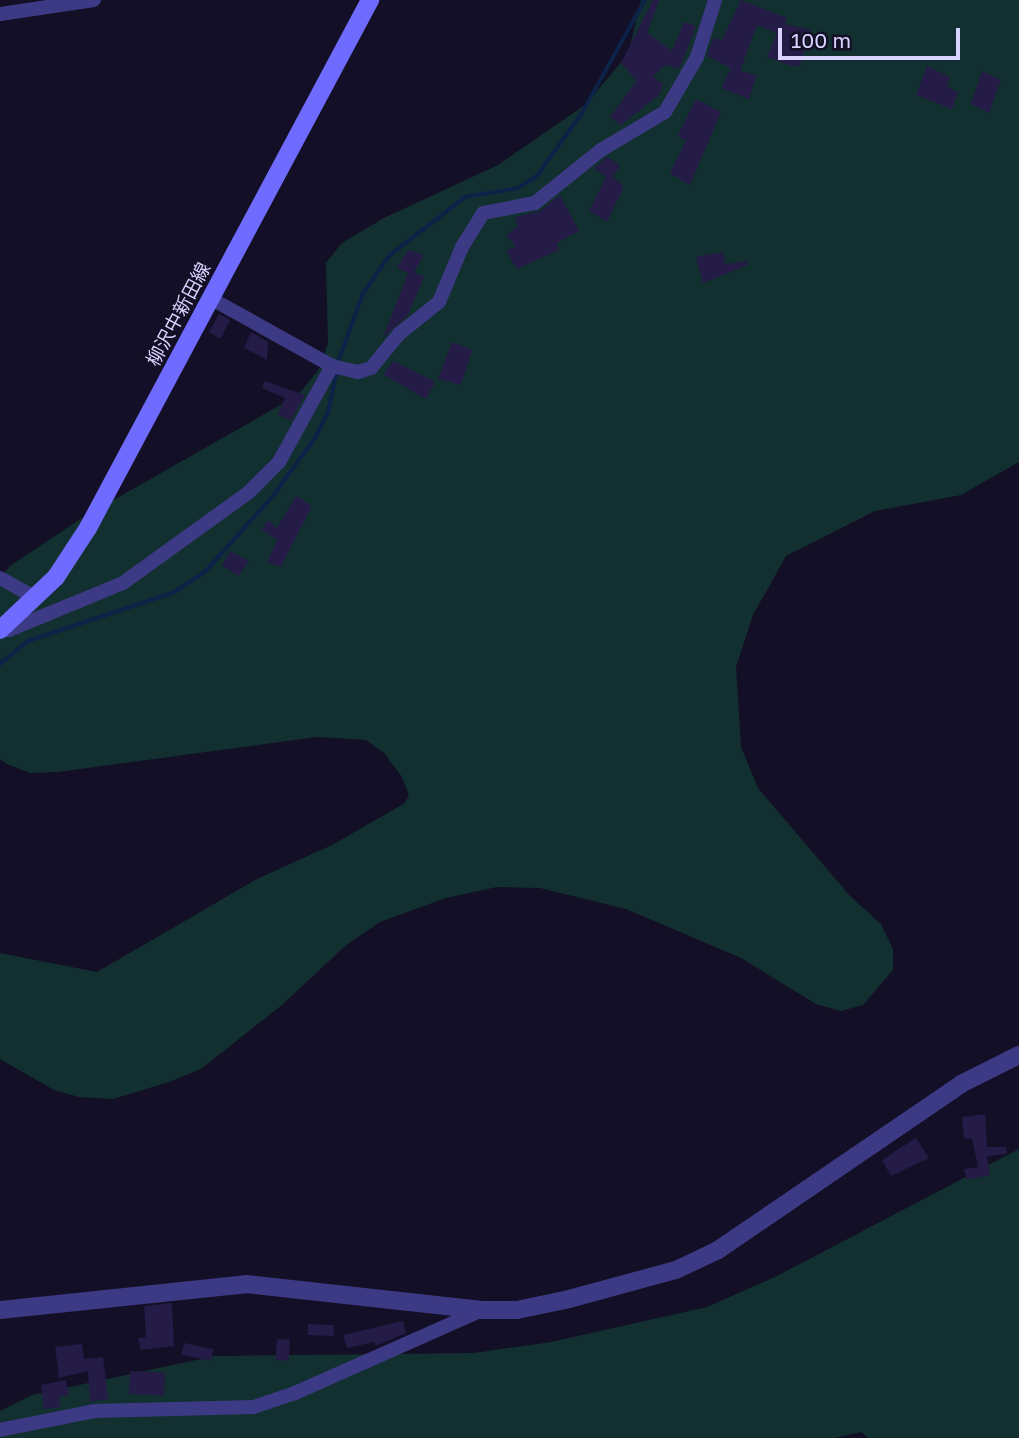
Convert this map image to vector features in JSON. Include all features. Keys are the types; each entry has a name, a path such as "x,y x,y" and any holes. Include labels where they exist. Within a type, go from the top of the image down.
{"main road":[{"name":"柳沢中新田線","path":"1,629 56,577 88,528 370,0"}],"street":[{"path":"0,14 94,0"},
{"path":"210,298 332,366 358,372 371,368 404,329 439,302 462,247 484,213 535,203 601,150 665,112 697,57 715,0"},
{"path":"1,629 9,631 123,583 248,492 279,462 332,366"},
{"path":"0,579 36,598"},
{"path":"0,1310 246,1284 482,1310 517,1310 628,1284 718,1250 961,1084 1019,1055"},
{"path":"0,1430 94,1411 254,1407 295,1393 482,1310"}],"green space":[{"path":"641,0 1019,0 1019,462 961,495 875,511 786,556 753,615 736,667 741,747 758,788 850,896 881,924 893,949 893,970 863,1005 841,1011 816,1004 741,958 626,909 540,888 497,887 446,898 380,922 345,946 282,1005 201,1069 113,1099 79,1097 54,1090 0,1059 0,953 97,972 257,879 332,845 405,803 409,795 402,777 384,753 366,740 317,737 58,772 30,773 7,764 0,759 0,578 10,566 82,518 298,395 320,368 328,343 326,263 342,243 384,218 498,165 585,105 628,54"},
{"path":"1019,1149 1019,1438 869,1438 861,1432 834,1438 0,1438 0,1411 32,1395 215,1356 474,1353 551,1342 707,1307 777,1276"}],"building":[{"path":"653,0 659,0 647,33 672,51 684,22 696,26 679,69 665,65 653,77 663,84 659,95 621,125 610,117 637,81 621,63"},
{"path":"741,0 787,18 785,24 810,30 800,66 792,66 767,57 777,33 757,25 740,71 757,75 749,99 721,88 731,68 707,56 713,38 722,40"},
{"path":"927,66 950,77 947,87 958,92 952,109 916,95"},
{"path":"982,71 1001,80 989,113 971,104"},
{"path":"696,99 721,112 690,185 670,173 686,141 678,135"},
{"path":"607,157 620,165 613,177 624,186 607,222 589,211 606,177 594,168"},
{"path":"560,195 579,231 557,243 559,250 517,269 506,251 516,246 506,235 518,226 515,217 540,211"},
{"path":"408,250 424,255 414,272 424,277 408,315 383,338 408,273 397,268"},
{"path":"723,252 725,264 747,261 748,265 703,283 696,257"},
{"path":"219,314 230,320 220,339 209,332"},
{"path":"251,332 268,342 267,360 244,348"},
{"path":"452,342 472,350 461,385 438,379"},
{"path":"394,361 435,382 426,399 383,374"},
{"path":"265,381 305,395 291,420 278,415 285,398 262,388"},
{"path":"296,496 312,506 281,567 267,562 277,540 261,529 269,520 277,528"},
{"path":"230,551 249,561 238,576 222,565"},
{"path":"985,1114 987,1147 1006,1147 1007,1154 987,1156 990,1175 967,1180 964,1169 978,1167 972,1138 964,1139 962,1117"},
{"path":"916,1138 929,1158 891,1176 882,1160"},
{"path":"172,1303 174,1346 141,1350 138,1338 146,1337 144,1306"},
{"path":"403,1321 406,1333 376,1346 374,1342 347,1348 343,1335"},
{"path":"308,1324 334,1325 334,1336 308,1335"},
{"path":"277,1339 290,1340 289,1361 276,1360"},
{"path":"184,1343 213,1349 211,1361 182,1355"},
{"path":"82,1344 84,1359 103,1357 108,1399 90,1402 88,1371 59,1378 55,1347"},
{"path":"130,1371 165,1373 164,1396 129,1394"},
{"path":"66,1380 69,1395 59,1397 60,1407 44,1409 41,1385"}],"waterway":[{"path":"338,362 363,294 389,256 465,197 518,188 537,176 582,113 645,0"},
{"path":"0,664 28,641 175,592 205,572 273,496 315,438 328,412 337,370"}]}
